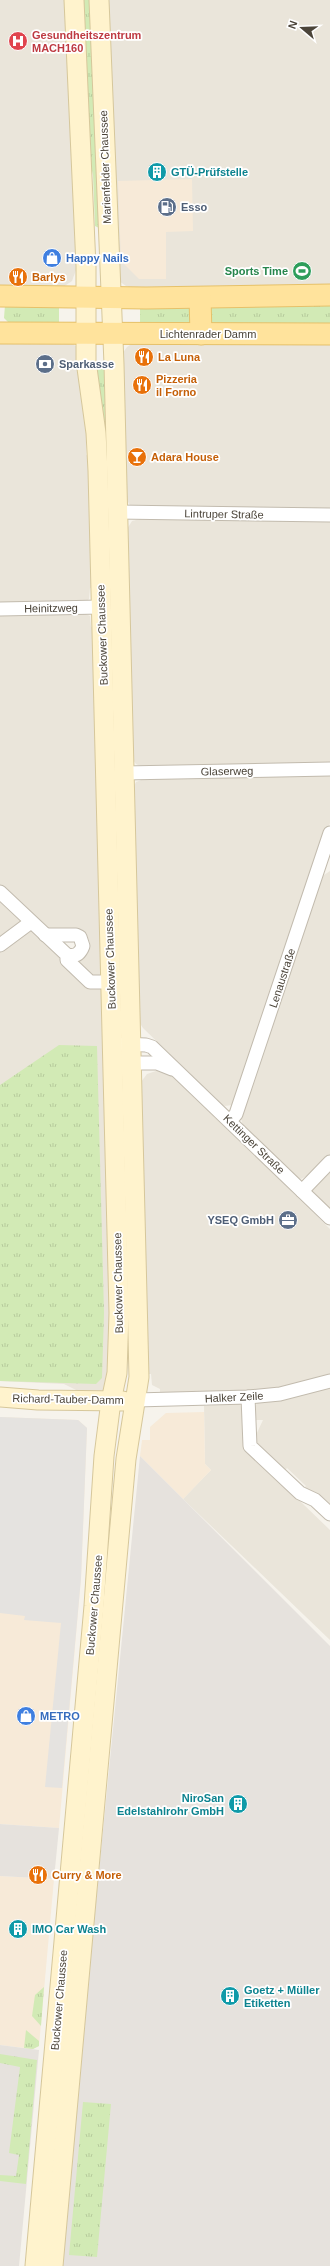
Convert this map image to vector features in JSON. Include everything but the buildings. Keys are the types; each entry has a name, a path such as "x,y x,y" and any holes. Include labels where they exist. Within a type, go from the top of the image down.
{"main road":[{"name":"Marienfelder Chaussee","path":"74,0 86,296"},
{"name":"Marienfelder Chaussee","path":"99,0 112,334"},
{"path":"0,296 200,298 330,295"},
{"name":"Buckower Chaussee","path":"86,296 86,361 96,433 111,982 122,1044"},
{"path":"200,298 201,334"},
{"name":"Lichtenrader Damm","path":"0,333 330,334"},
{"name":"Buckower Chaussee","path":"35,2266 94,1606 104,1456 111,1401 117,1373 120,1313 127,512 112,334"},
{"name":"Buckower Chaussee","path":"53,2266 125,1473 139,1377 122,1063"},
{"name":"Richard-Tauber-Damm","path":"0,1398 38,1400 136,1400"}],"street":[{"name":"Lintruper Straße","path":"127,512 330,515"},
{"name":"Heinitzweg","path":"0,609 101,607"},
{"name":"Glaserweg","path":"124,773 330,769"},
{"name":"Lenaustraße","path":"230,1121 236,1114 325,864 330,833"},
{"path":"0,892 31,922 45,935 67,955 72,956 81,952 83,946 80,937 45,935"},
{"path":"0,945 31,922"},
{"path":"67,955 67,960 90,982 111,982"},
{"name":"Kettinger Straße","path":"122,1044 152,1047 330,1218"},
{"name":"Kettinger Straße","path":"122,1063 157,1063 178,1071"},
{"path":"302,1191 330,1162"},
{"name":"Halker Zeile","path":"136,1400 248,1397 280,1394 330,1381"},
{"path":"248,1397 250,1446 300,1493 315,1500 330,1514"}],"shaded area":[{"path":"0,0 66,0 76,270 72,281 63,287 0,288"},
{"path":"104,0 330,0 330,287 132,288 119,281"},
{"path":"192,179 193,231 166,232 166,279 139,279 121,261 118,181"},
{"path":"0,342 73,344 78,348 76,353 86,420 86,455 91,456 95,588 90,588 89,599 87,601 0,604"},
{"path":"330,342 330,510 133,507 129,504 126,497 122,354 127,347 133,343"},
{"path":"140,519 330,521 330,766 142,767 136,764 133,760 127,529 132,521"},
{"path":"86,614 90,616 91,627 96,627 111,1376 106,1376 105,1389 103,1390 78,1391 64,1384 0,1381 0,896 76,963 87,954 90,943 86,933 78,929 44,929 0,887 0,615"},
{"path":"330,772 330,823 272,995 232,1105 225,1106 221,1104 143,1028 139,1022 133,788 136,782 144,779"},
{"path":"330,871 330,1159 320,1169 301,1179 296,1177 243,1125 241,1119 318,879"},
{"path":"159,1070 168,1073 179,1082 330,1229 330,1375 267,1390 160,1393 160,1389 152,1385 151,1374 147,1374 141,1082 147,1074"},
{"path":"330,1167 330,1209 314,1194 312,1188"},
{"path":"330,1387 330,1509 302,1490 306,1486 287,1468 284,1472 261,1451 255,1437 263,1420 255,1420 253,1411 257,1403"},
{"path":"240,1404 244,1412 244,1447 330,1530 330,1640 183,1499 211,1470 205,1464 204,1406"},
{"path":"204,1412 205,1464 211,1470 183,1499 140,1456 142,1440 150,1440 150,1427 166,1413"},
{"path":"0,1417 78,1420 87,1428 81,1578 59,1828 0,1824"},
{"path":"0,1417 78,1420 87,1428 81,1578 62,1788 45,1787 61,1623 24,1620 25,1616 0,1613"},
{"path":"140,1456 330,1646 330,2266 60,2266"},
{"path":"0,1824 59,1828 54,1879 0,1876"},
{"path":"0,1876 54,1879 39,2046 33,2049 0,2045"},
{"path":"0,2045 39,2050 19,2266 0,2266"}],"green space":[{"path":"82,0 94,0 99,228 95,226 93,175 89,158"},
{"path":"59,303 59,322 8,322 4,318 5,305"},
{"path":"330,303 330,326 211,327 210,308 226,304"},
{"path":"190,308 193,324 140,327 140,309"},
{"path":"94,361 106,361 109,495"},
{"path":"59,1045 97,1046 104,1313 102,1378 96,1384 0,1381 0,1085"},
{"path":"44,1987 41,2026 32,2016 35,1995"},
{"path":"26,2030 39,2041 39,2046 33,2049 24,2048"},
{"path":"0,2054 37,2060 26,2184 0,2181 0,2175 16,2176 19,2155 9,2153 20,2067 0,2063"},
{"path":"83,2102 111,2104 97,2257 69,2255"}],"place":[{"name":"Gesundheitszentrum MACH160","path":"18,41"},
{"name":"GTÜ-Prüfstelle","path":"157,172"},
{"name":"Esso","path":"167,207"},
{"name":"Happy Nails","path":"52,258"},
{"name":"Sports Time","path":"302,271"},
{"name":"Barlys","path":"18,277"},
{"name":"La Luna","path":"144,357"},
{"name":"Sparkasse","path":"45,364"},
{"name":"Pizzeria il Forno","path":"142,385"},
{"name":"Adara House","path":"137,457"},
{"name":"YSEQ GmbH","path":"288,1220"},
{"name":"METRO","path":"26,1716"},
{"name":"NiroSan Edelstahlrohr GmbH","path":"238,1804"},
{"name":"Curry & More","path":"38,1875"},
{"name":"IMO Car Wash","path":"18,1929"},
{"name":"Goetz + Müller Etiketten","path":"230,1996"}]}
